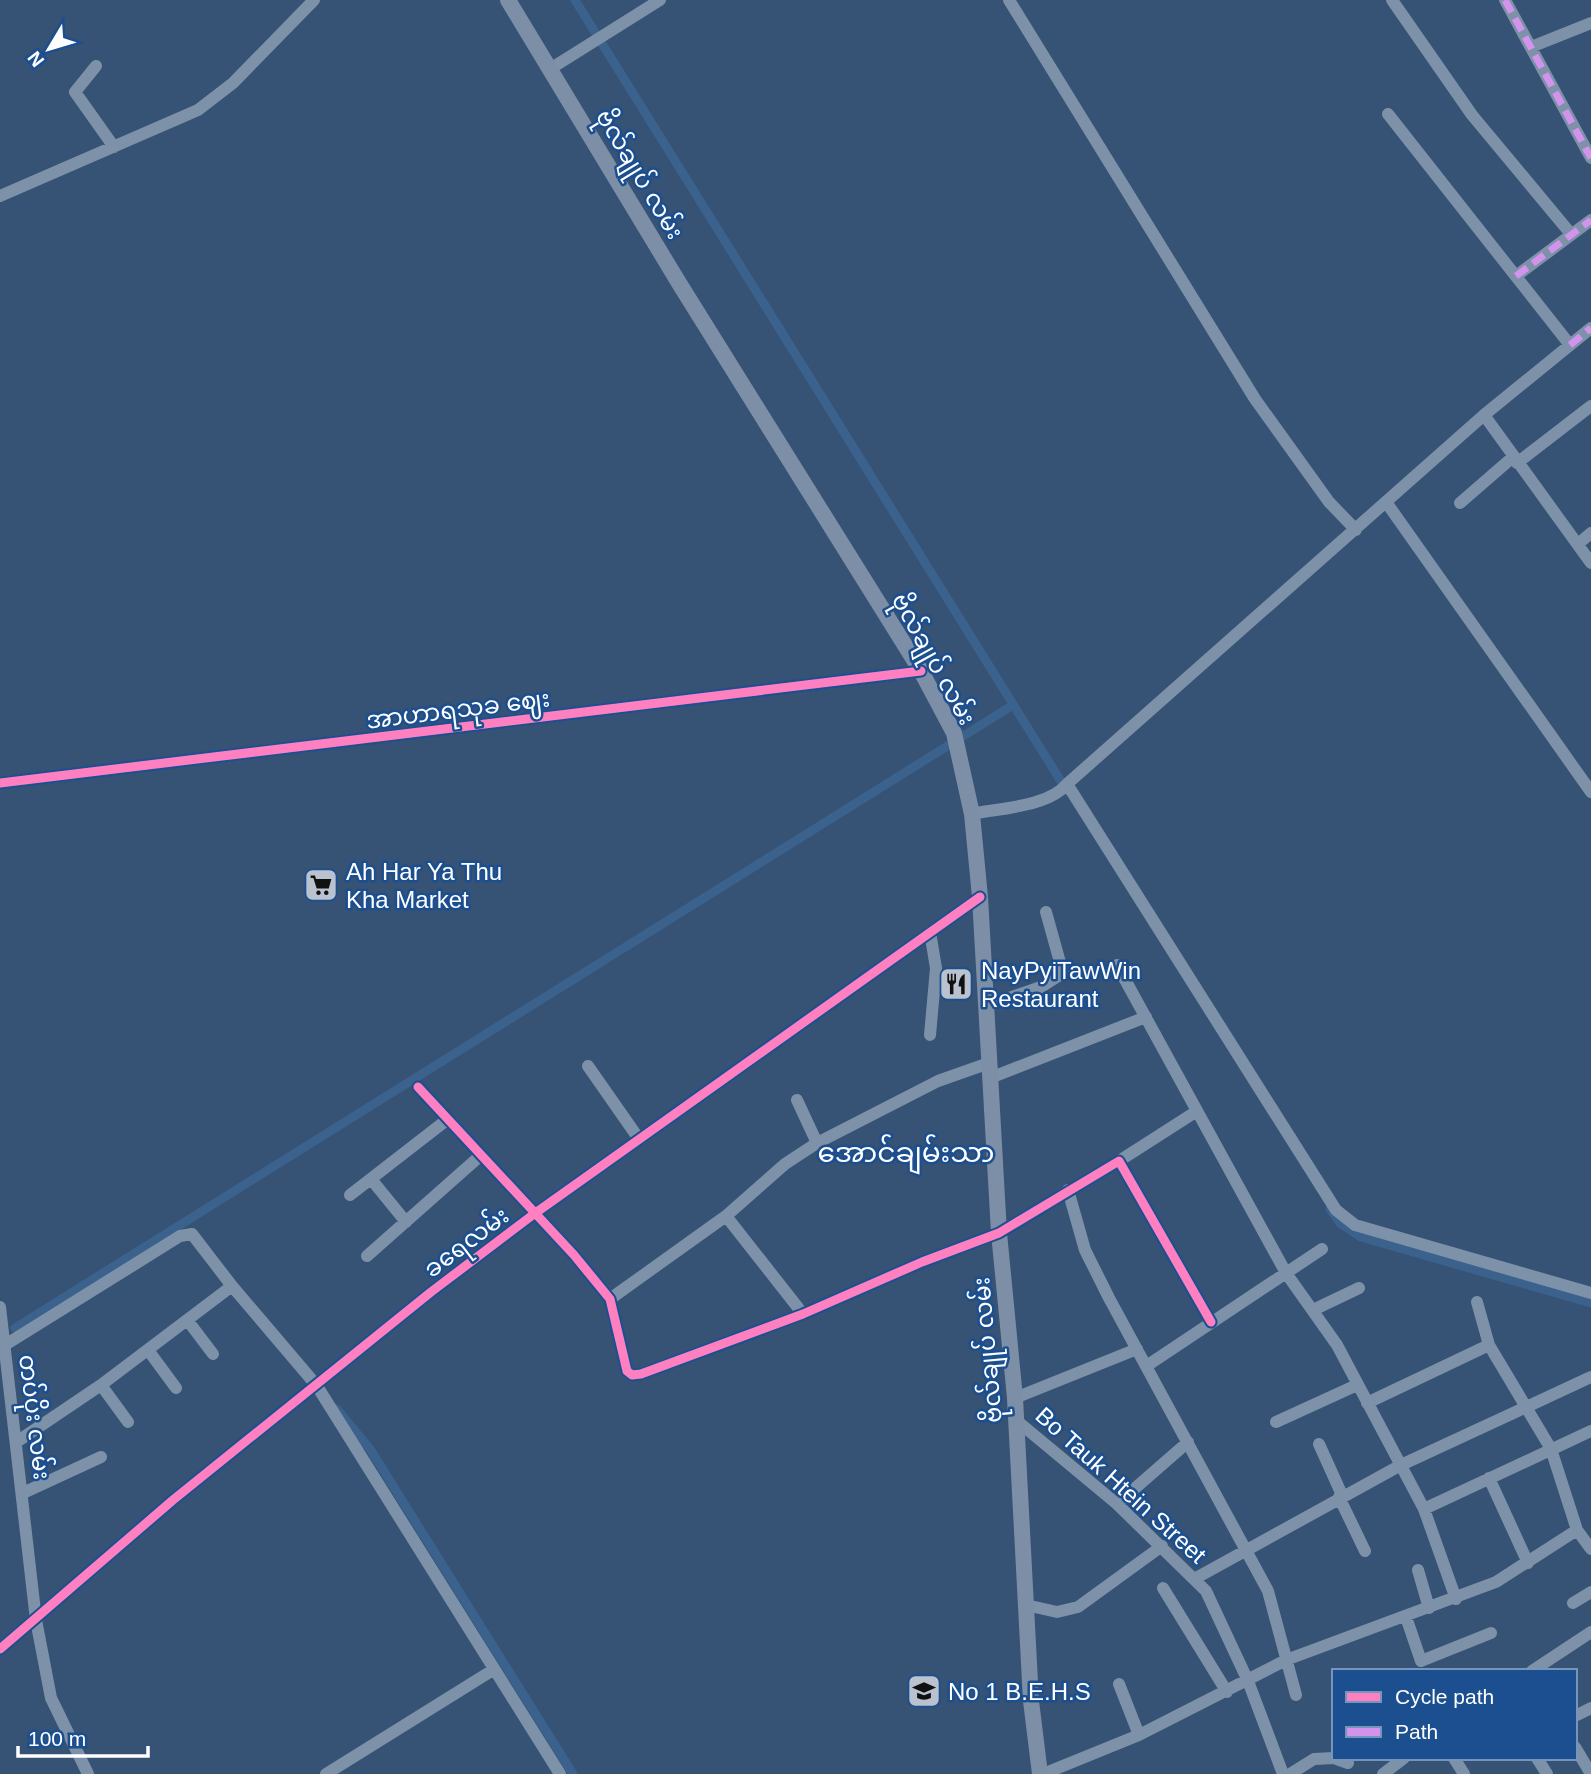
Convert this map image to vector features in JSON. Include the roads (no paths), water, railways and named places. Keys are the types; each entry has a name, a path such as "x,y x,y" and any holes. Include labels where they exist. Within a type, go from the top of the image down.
{"main road":[{"name":"ဗိုလ်ချုပ် လမ်း","path":"508,0 921,671 954,733 956,752 972,814 980,897 999,1233 1015,1398 1031,1701 1041,1774"}],"street":[{"path":"0,196 186,117 211,102 314,0"},
{"path":"550,69 660,0"},
{"path":"1009,0 1255,399 1329,502 1356,530"},
{"path":"1392,0 1472,116 1571,234"},
{"path":"1505,0 1591,158"},
{"path":"1531,47 1591,23"},
{"path":"96,66 75,92 114,147"},
{"path":"1388,114 1570,345"},
{"path":"1516,276 1591,220"},
{"path":"972,814 1032,802 1065,787 1484,415 1591,328"},
{"path":"1460,503 1591,406"},
{"path":"1484,415 1591,564"},
{"path":"1386,502 1591,792"},
{"path":"1578,544 1591,533"},
{"name":"အာဟာရသုခ ဈေး","path":"0,783 921,671"},
{"path":"1065,787 1336,1210 1355,1225 1591,1293"},
{"name":"ခရေလမ်း","path":"0,1649 173,1500 431,1292 534,1214 980,897"},
{"path":"986,1006 1041,987 1063,972 1046,912"},
{"path":"930,932 936,968 930,1035"},
{"path":"1117,965 1286,1273 1337,1345 1401,1465 1424,1509 1455,1599"},
{"path":"610,1299 726,1216 785,1164 817,1143 938,1081 990,1070 1146,1017"},
{"path":"588,1066 639,1139"},
{"path":"418,1087 574,1255 610,1299 627,1371 632,1375 803,1314 922,1262 999,1233 1197,1111"},
{"path":"797,1100 817,1143"},
{"path":"350,1195 448,1119"},
{"path":"367,1256 480,1156"},
{"path":"1119,1161 1211,1322"},
{"path":"370,1179 406,1222"},
{"path":"1068,1190 1085,1250 1247,1547 1268,1591 1296,1695"},
{"path":"726,1216 803,1314"},
{"path":"5,1345 186,1232 192,1234 232,1286 317,1386 560,1774"},
{"path":"1148,1365 1322,1249"},
{"path":"18,1441 101,1385 232,1286"},
{"path":"1313,1310 1359,1288"},
{"path":"1477,1302 1489,1345 1550,1449 1577,1530 1591,1549"},
{"name":"တပ်ပိုး လမ်း","path":"0,1307 18,1441 36,1620 51,1698 88,1774"},
{"path":"188,1321 213,1354"},
{"path":"1367,1403 1489,1345"},
{"path":"1015,1398 1137,1349"},
{"path":"148,1350 176,1388"},
{"path":"1196,1578 1340,1496 1591,1377"},
{"path":"101,1385 128,1422"},
{"path":"1276,1422 1357,1385"},
{"name":"Bo Tauk Htein Street","path":"1016,1420 1118,1504 1196,1578 1206,1591 1248,1681 1283,1774"},
{"path":"1424,1509 1591,1432"},
{"path":"1118,1504 1188,1442"},
{"path":"1319,1444 1365,1551"},
{"path":"23,1493 101,1457"},
{"path":"1489,1478 1528,1563"},
{"path":"1041,1774 1139,1735 1286,1660 1455,1599 1512,1575 1577,1530"},
{"path":"1026,1605 1057,1612 1078,1608 1163,1546"},
{"path":"1418,1570 1416,1586 1429,1608"},
{"path":"1163,1588 1227,1692"},
{"path":"1573,1603 1591,1592"},
{"path":"1406,1617 1421,1661 1491,1633"},
{"path":"1535,1669 1591,1632"},
{"path":"326,1774 494,1670"},
{"path":"1119,1684 1139,1735"},
{"path":"1577,1750 1591,1774"},
{"path":"1290,1774 1314,1759 1332,1758"},
{"path":"1340,1760 1348,1763"},
{"path":"1383,1774 1401,1760"}],"waterway":[{"path":"575,0 1067,791"},
{"path":"15,1328 1013,705"},
{"path":"1330,1209 1341,1224 1361,1237 1591,1303"},
{"path":"337,1409 370,1449 573,1774"}],"place":[{"name":"Ah Har Ya Thu Kha Market","path":"321,885"},
{"name":"NayPyiTawWin Restaurant","path":"956,984"},
{"name":"No 1 B.E.H.S","path":"924,1691"}],"district":[{"name":"အောင်ချမ်းသာ","path":"906,1152"}]}
